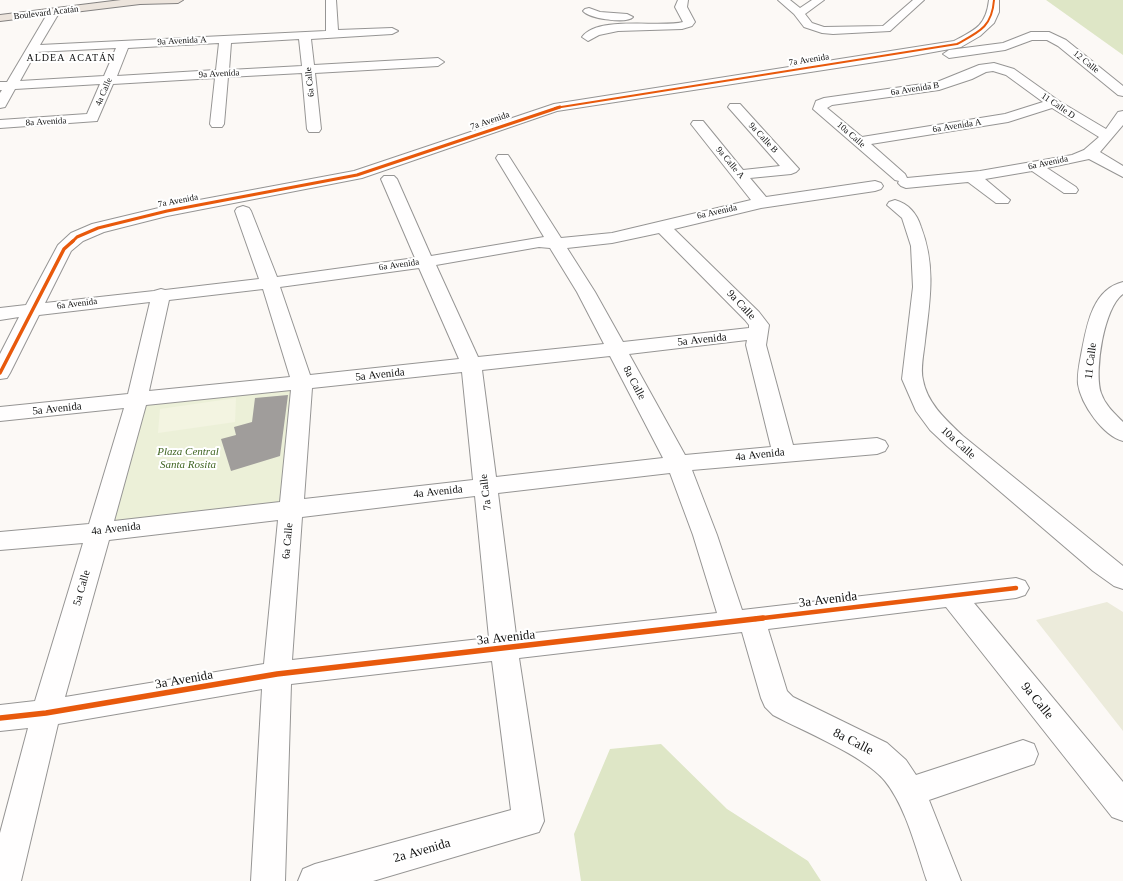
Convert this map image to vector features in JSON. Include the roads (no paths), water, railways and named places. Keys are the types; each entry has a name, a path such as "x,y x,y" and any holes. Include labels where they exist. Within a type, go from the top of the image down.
{"main road":[{"name":"Boulevard Acatán","path":"1,20 142,0 178,0"}],"street":[{"path":"331,0 332,33 392,31"},
{"path":"588,37 592,33 606,28 665,27 688,24 689,22 681,7 683,0"},
{"path":"784,0 800,14 871,30 886,28 919,0"},
{"path":"800,14 819,0"},
{"name":"7a Avenida","path":"32,311 64,249 77,237 98,228 167,211 357,175 567,105 895,55 962,42 976,34 992,17 994,0"},
{"path":"589,11 598,15 633,17 665,27"},
{"path":"0,104 6,85 33,48 54,13"},
{"name":"9a Avenida A","path":"33,48 332,33"},
{"name":"6a Calle","path":"305,35 314,129"},
{"name":"12 Calle","path":"895,55 904,59 914,59 1005,46 1029,37 1048,36 1062,44 1123,92"},
{"path":"217,124 226,38"},
{"name":"4a Calle","path":"92,118 124,44"},
{"name":"9a Avenida","path":"6,85 438,62"},
{"name":"6a Avenida B","path":"820,109 821,104 829,101 939,86 967,76 983,68 999,68 1010,72"},
{"name":"11 Calle D","path":"1010,72 1054,104 1097,132 1107,136"},
{"name":"6a Avenida A","path":"859,142 1008,118 1039,106 1054,104"},
{"name":"9a Calle B","path":"734,107 791,168 740,175"},
{"name":"10a Calle","path":"820,109 903,180"},
{"path":"1123,115 1107,136 1090,153 1123,172"},
{"name":"8a Avenida","path":"0,124 92,118"},
{"name":"9a Calle A","path":"698,124 762,203"},
{"name":"6a Avenida","path":"922,198 930,187 955,179 1036,166 1090,153"},
{"name":"8a Calle","path":"503,158 586,292 678,464 705,535 775,698 783,706 876,753 895,770 910,792 944,881"},
{"path":"1036,166 1070,190"},
{"path":"972,176 1002,200"},
{"name":"7a Calle","path":"389,179 471,365 504,648 528,821"},
{"name":"6a Avenida","path":"0,314 161,294 270,283 425,262 539,242 557,244 587,242 663,228 701,216 794,197 858,197 876,193 884,182 955,179"},
{"path":"903,180 922,198"},
{"path":"876,193 874,194 877,198 895,205 922,198"},
{"name":"10a Calle","path":"920,246 926,239 922,198"},
{"name":"10a Calle","path":"895,205 909,216 920,246 922,287 912,379 915,390 923,406 938,425 955,441 1102,564 1123,579"},
{"name":"6a Calle","path":"243,211 270,283 302,383 277,674 268,881"},
{"name":"9a Calle","path":"663,228 752,316 759,325 756,345 784,453"},
{"name":"11 Calle","path":"1123,287 1107,300 1097,320 1088,371 1088,387 1095,403 1105,417 1123,434"},
{"name":"5a Calle","path":"4,881 46,713 138,400 161,294"},
{"path":"0,373 32,311"},
{"name":"5a Avenida","path":"0,414 731,337 759,332"},
{"name":"4a Avenida","path":"0,541 99,532 678,464 784,453 877,446"},
{"name":"3a Avenida","path":"0,718 46,713 277,674 743,621 1016,588"},
{"name":"9a Calle","path":"952,596 1123,806"},
{"path":"910,792 1023,754"},
{"name":"2a Avenida","path":"315,881 528,821"}],"district":[{"name":"ALDEA ACATÁN","path":"71,58"}],"park label":[{"name":"Plaza Central Santa Rosita","path":"188,458"}]}
